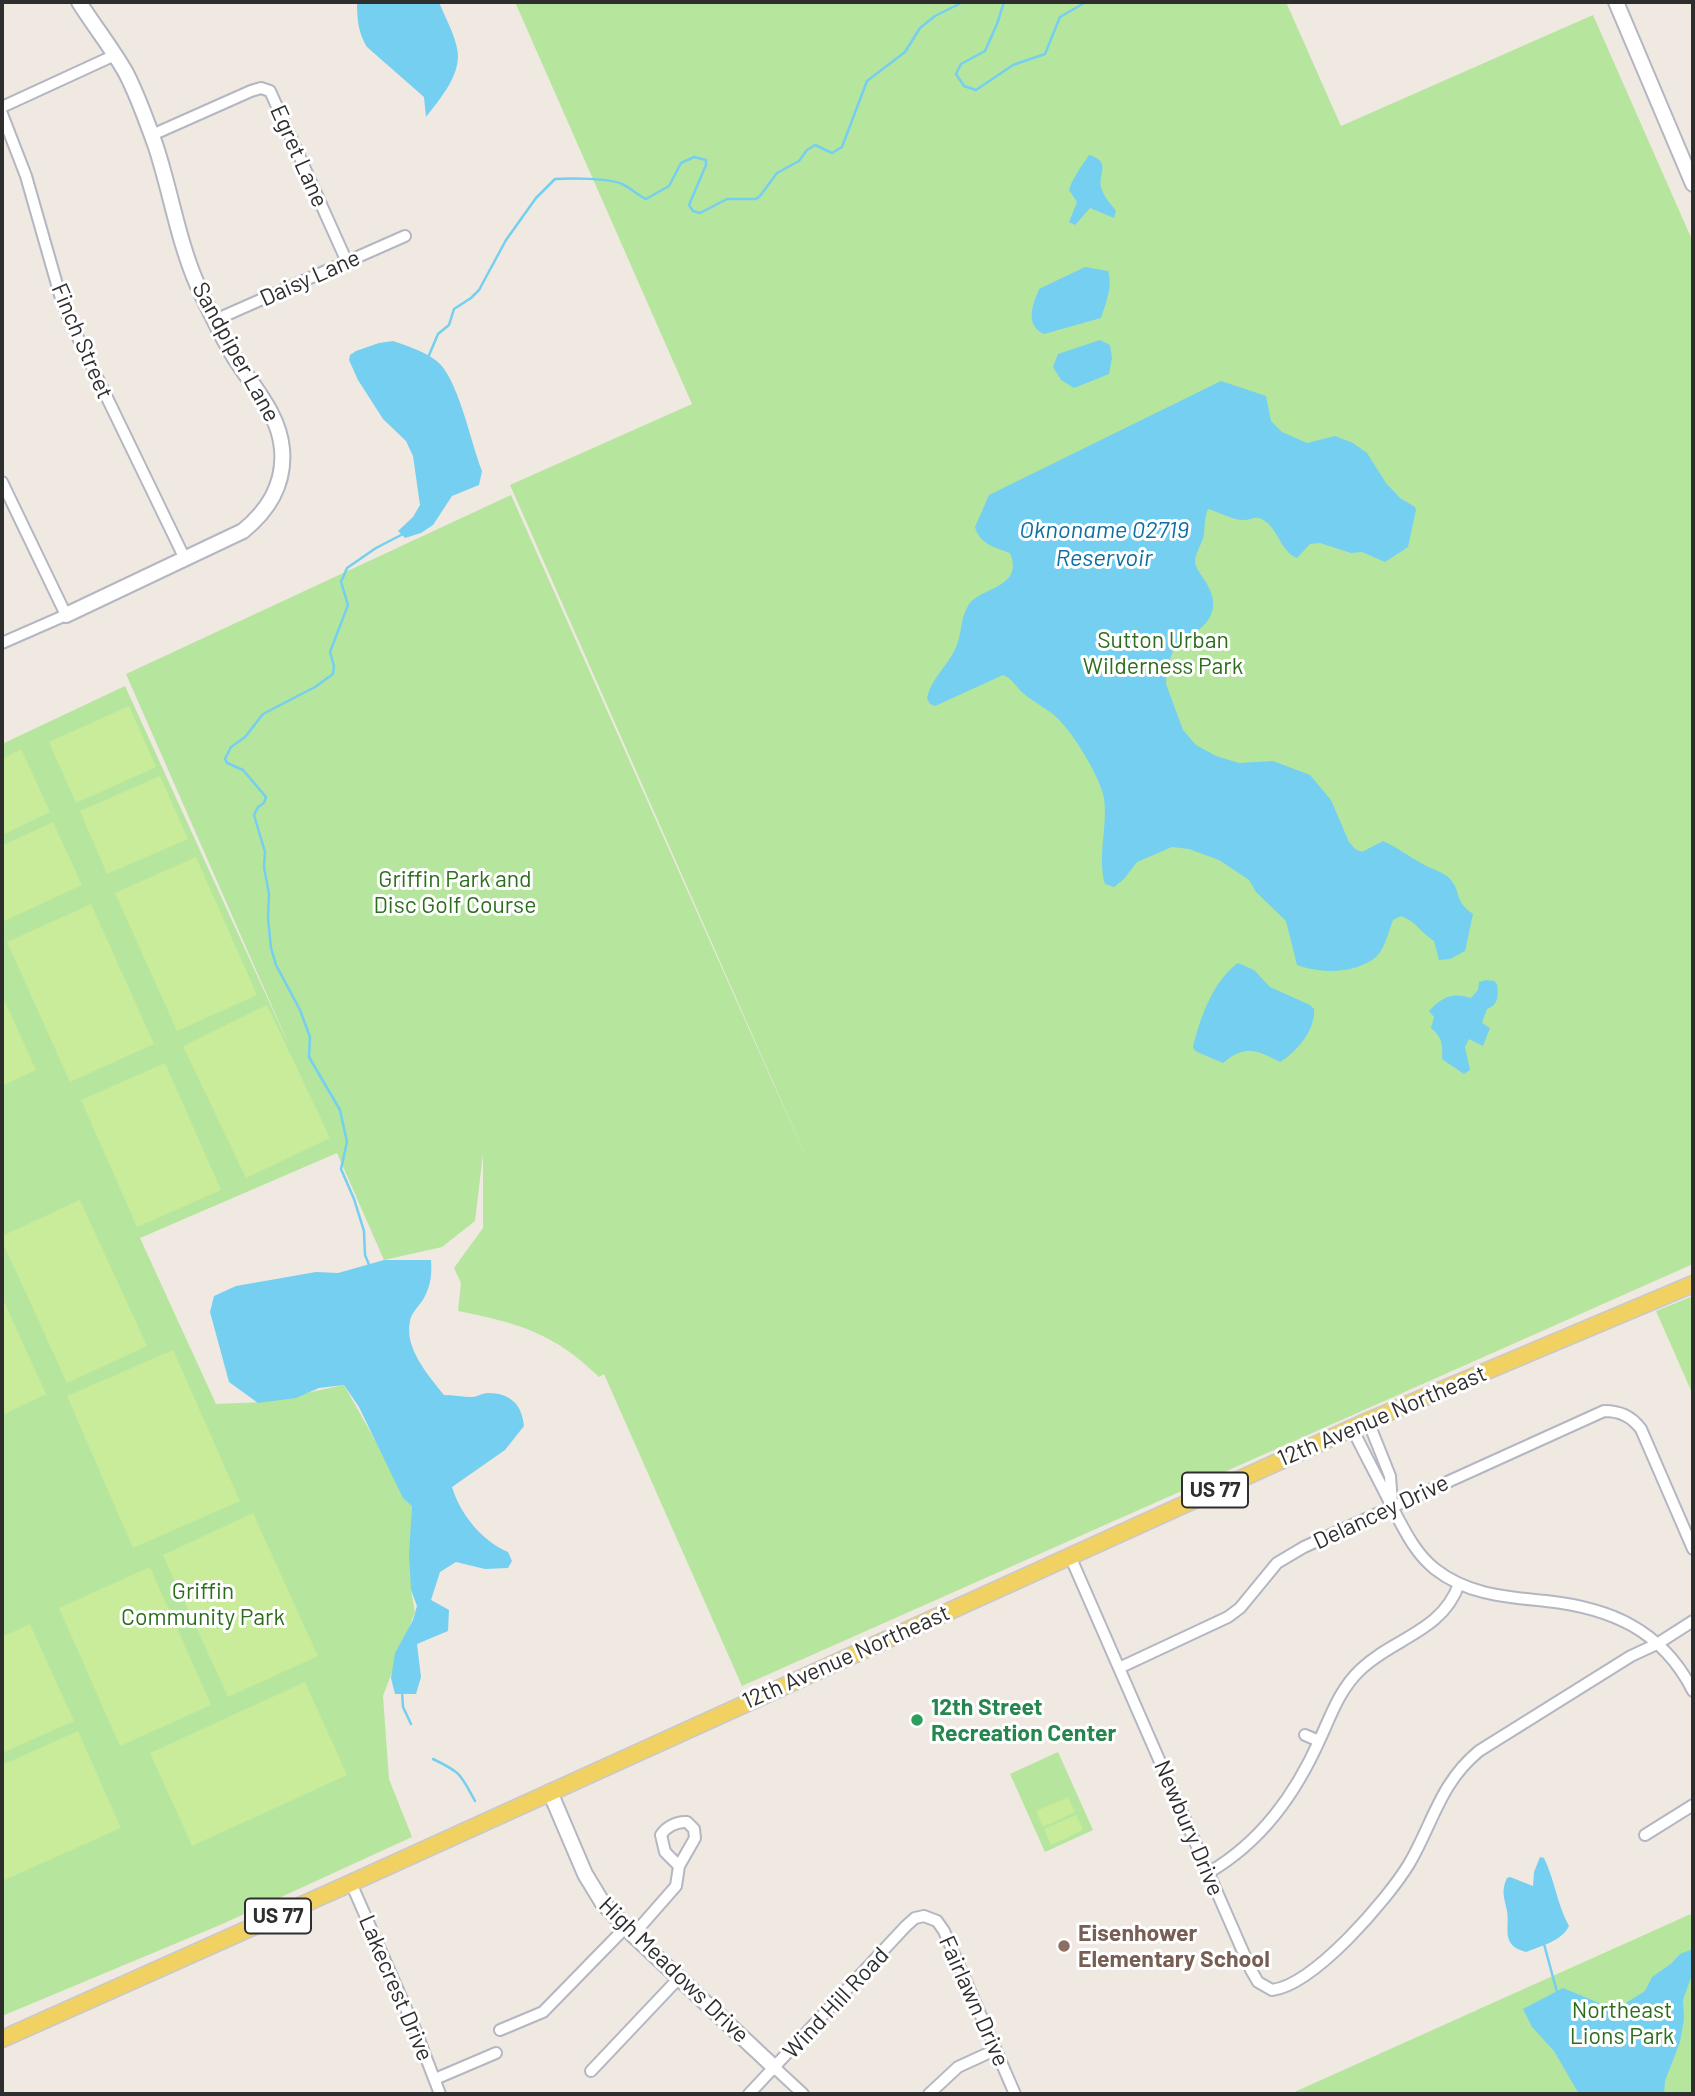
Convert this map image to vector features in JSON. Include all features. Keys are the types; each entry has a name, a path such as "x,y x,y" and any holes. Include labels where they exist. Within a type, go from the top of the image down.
{"main road":[{"name":"12th Avenue Northeast","path":"2,2039 1352,1428 1693,1284"}],"street":[{"name":"Sandpiper Lane","path":"2,643 232,537 263,513 277,488 283,462 280,435 273,416 234,357 198,285 179,235 152,135 130,83 115,55 79,2"},
{"path":"1620,3 1693,184"},
{"path":"2,107 115,55"},
{"name":"Egret Lane","path":"152,135 251,91 266,89 273,95 281,119 347,262"},
{"name":"Finch Street","path":"2,114 26,176 68,317 185,559"},
{"name":"Daisy Lane","path":"215,320 405,236"},
{"path":"3,489 66,615"},
{"name":"Delancey Drive","path":"1119,1668 1228,1617 1240,1608 1282,1559 1304,1547 1604,1412 1623,1414 1634,1420 1641,1429 1693,1549"},
{"path":"1368,1421 1390,1476 1393,1507"},
{"path":"1352,1428 1404,1531 1420,1555 1438,1571 1460,1584 1488,1594 1573,1605 1608,1613 1631,1625 1657,1644 1680,1670 1693,1691"},
{"name":"Newbury Drive","path":"1070,1556 1258,1982 1272,1990 1296,1982 1333,1953 1400,1877 1446,1788 1464,1763 1631,1656 1657,1644 1693,1621"},
{"path":"1208,1872 1255,1839 1284,1804 1298,1783 1328,1719 1352,1679 1367,1664 1436,1620 1451,1603 1460,1584"},
{"path":"1305,1735 1319,1741"},
{"name":"High Meadows Drive","path":"550,1793 585,1874 602,1902 629,1931 803,2094"},
{"path":"1645,1835 1693,1805"},
{"path":"500,2030 543,2012 673,1892 679,1879 679,1866"},
{"name":"Lakecrest Drive","path":"351,1883 440,2094"},
{"name":"Fairlawn Drive","path":"924,1916 937,1922 944,1931 1015,2094"},
{"name":"Wind Hill Road","path":"749,2094 906,1926 915,1918 924,1916"},
{"path":"591,2071 679,1978"},
{"path":"929,2094 958,2067 995,2050"},
{"path":"435,2079 496,2053"}],"green space":[{"name":"Sutton Urban Wilderness Park","path":"515,2 1286,2 1341,126 1593,15 1693,242 1693,1264 742,1686 604,1374 599,1377 566,1350 534,1332 499,1320 458,1311 461,1283 454,1268 483,1228 483,1154 475,1221 442,1247 384,1260 337,1153 140,1238 216,1404 264,1402 344,1385 412,1506 411,1590 415,1612 383,1696 389,1779 412,1837 220,1925 2,2016 2,744 125,686 292,1052 126,674 511,495 819,1186 510,485 692,404"},
{"path":"129,706 156,767 76,803 49,742"},
{"path":"21,749 50,812 2,835 2,759"},
{"path":"160,776 188,839 107,874 80,811"},
{"path":"53,822 82,885 2,922 2,846"},
{"path":"196,857 257,995 177,1031 115,893"},
{"path":"91,904 154,1044 70,1082 7,942"},
{"path":"2,995 36,1070 2,1086"},
{"path":"267,1005 330,1138 246,1178 183,1046"},
{"path":"165,1063 221,1190 137,1227 81,1100"},
{"path":"80,1200 147,1346 67,1383 2,1236"},
{"path":"1693,1296 1693,1395 1656,1311"},
{"path":"2,1297 46,1394 2,1415"},
{"path":"173,1350 240,1501 133,1548 67,1396"},
{"name":"Griffin Community Park","path":"253,1513 318,1656 228,1697 163,1555"},
{"path":"150,1567 211,1705 120,1746 59,1608"},
{"path":"30,1624 74,1721 2,1753 2,1637"},
{"path":"305,1682 347,1775 192,1846 150,1753"},
{"path":"78,1731 121,1828 2,1881 2,1765"},
{"path":"1058,1752 1093,1830 1045,1852 1010,1774"},
{"path":"1068,1797 1075,1812 1043,1827 1036,1811"},
{"path":"1076,1815 1083,1830 1051,1845 1044,1829"},
{"name":"Northeast Lions Park","path":"1693,1913 1693,2094 1290,2094"}],"water":[{"path":"357,2 439,2 454,37 457,67 449,85 426,117 424,97 367,47 359,25"},
{"path":"1089,155 1102,165 1101,187 1116,211 1114,218 1090,208 1075,225 1069,222 1077,202 1069,190"},
{"path":"1085,267 1108,271 1109,289 1101,318 1044,334 1038,330 1032,320 1032,314 1039,289"},
{"path":"1100,340 1110,345 1112,358 1109,374 1074,388 1061,380 1053,367 1058,354"},
{"path":"393,341 431,357 448,375 482,471 479,485 452,496 433,525 421,533 405,538 398,531 413,517 420,505 413,456 406,441 383,419 358,380 349,360 350,355 356,351"},
{"name":"Oknoname 02719 Reservoir","path":"1221,381 1266,396 1271,421 1282,432 1307,443 1335,436 1353,443 1367,453 1386,483 1400,498 1416,510 1408,547 1385,562 1362,552 1351,553 1320,543 1310,544 1297,558 1287,551 1274,530 1262,519 1236,519 1208,509 1204,535 1195,562 1212,597 1211,615 1200,629 1175,645 1167,668 1166,684 1183,730 1196,745 1216,756 1239,763 1273,761 1310,775 1331,800 1349,842 1355,849 1362,852 1383,841 1447,876 1454,884 1460,900 1473,914 1465,951 1450,959 1439,960 1434,941 1401,916 1393,920 1382,948 1369,962 1338,971 1297,965 1286,921 1256,892 1249,880 1219,860 1189,849 1172,847 1137,862 1114,887 1105,884 1102,863 1104,798 1091,766 1061,722 1003,675 935,706 930,704 927,698 956,647 968,606 973,600 1006,581 1011,574 1013,565 1010,553 984,542 975,527 989,495"},
{"path":"1238,963 1254,970 1270,987 1314,1009 1309,1032 1293,1052 1280,1062 1264,1054 1245,1051 1223,1063 1195,1051 1193,1047 1199,1024 1215,990"},
{"path":"1486,980 1497,984 1497,1000 1487,1009 1482,1023 1490,1028 1483,1046 1469,1039 1465,1047 1470,1070 1464,1074 1442,1059 1441,1042 1431,1028 1434,1017 1429,1011 1448,997 1471,998 1478,990 1479,982"},
{"path":"384,1260 431,1260 428,1289 412,1315 409,1331 419,1361 444,1395 503,1395 518,1406 524,1426 505,1450 452,1487 460,1507 473,1526 489,1541 508,1552 512,1561 508,1568 485,1569 456,1562 440,1572 431,1600 449,1610 448,1631 417,1644 421,1677 416,1694 395,1694 391,1678 395,1653 413,1620 417,1606 411,1590 409,1555 412,1506 403,1498 359,1407 344,1385 319,1388 296,1398 258,1403 229,1382 210,1312 214,1296 236,1286 316,1272 338,1273"},
{"path":"1540,1857 1544,1858 1548,1867 1569,1926 1561,1936 1526,1952 1509,1941 1504,1887 1510,1877 1533,1886 1534,1872"},
{"path":"1693,1949 1693,1972 1683,2000 1684,2019 1680,2042 1665,2081 1664,2094 1579,2094 1554,2051 1532,2027 1523,2009 1563,1988 1599,2003 1621,2006 1645,1991 1652,1977 1680,1954"}],"waterway":[{"path":"427,360 438,334 449,325 454,309 479,290 506,240 536,198 555,179 616,182 646,199 669,186 681,163 694,157 706,160 706,165 689,205 693,211 700,213 727,199 756,199 777,173 799,161 807,150 815,145 832,153 842,147 867,81 905,52 920,28 935,16 963,2"},
{"path":"1004,2 985,51 961,64 956,74 964,86 976,90 1013,65 1045,54 1060,17 1086,2"},
{"path":"370,1267 365,1255 364,1231 341,1169 347,1142 340,1110 309,1057 310,1037 300,1010 276,965 271,948 265,852 254,815 266,797 243,770 227,763 225,759 231,747 245,737 263,714 315,687 333,674 330,652 348,605 341,582 347,568 376,548 405,533"},
{"path":"402,1691 403,1707 411,1724"},
{"path":"433,1759 459,1775 475,1801"},
{"path":"1544,1944 1557,1992"}],"place":[{"name":"12th Street Recreation Center","path":"917,1720"},
{"name":"Eisenhower Elementary School","path":"1064,1946"}],"park label":[{"name":"Griffin Park and Disc Golf Course","path":"455,892"}]}
